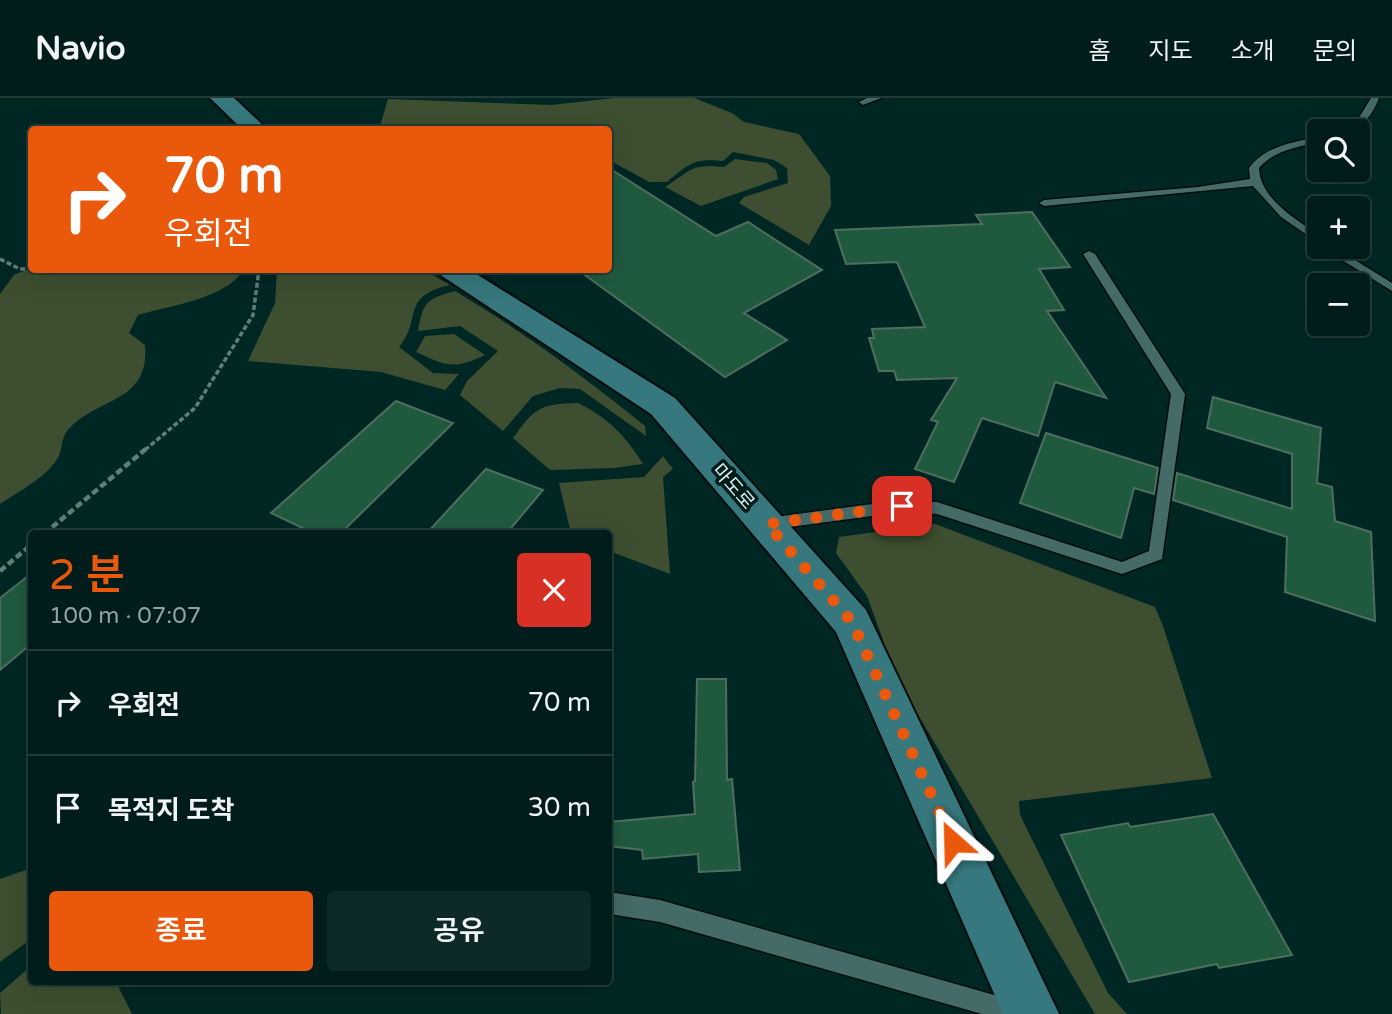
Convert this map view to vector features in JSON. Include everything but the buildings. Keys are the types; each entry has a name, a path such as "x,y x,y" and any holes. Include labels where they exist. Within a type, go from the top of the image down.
{"main road":[{"path":"221,98 252,126"},
{"name":"마도로","path":"457,273 663,406 852,622 1031,1014"}],"lane":[{"path":"863,102 877,98"},
{"path":"1364,119 1376,98"},
{"path":"1307,143 1260,159 1253,168 1252,177 1290,219 1307,231"},
{"path":"1044,203 1198,190 1244,182 1256,183"},
{"path":"767,524 902,506 937,508 1122,568 1156,555 1178,394 1089,254"},
{"path":"1346,259 1392,288"},
{"path":"612,903 660,911 1022,1014"}],"path":[{"path":"0,259 20,269 28,269"},
{"path":"49,530 195,408 253,315 259,273"},
{"path":"0,570 28,547"}],"green space":[{"path":"615,98 694,98 732,113 744,122 799,134 830,176 831,206 809,245 739,203 744,197 788,183 787,168 774,160 733,152 723,161 705,160 692,164 667,182 649,182 612,162 612,126 380,126 388,99 551,105"},
{"path":"735,159 767,163 776,170 778,179 701,206 665,187 697,168 724,167"},
{"path":"28,269 28,273 241,273 235,280 210,295 138,315 129,333 145,345 144,364 139,378 119,397 79,420 65,433 59,456 48,471 0,504 0,294 14,275"},
{"path":"277,273 429,273 450,285 434,290 418,303 406,337 399,347 433,373 459,374 445,390 381,372 248,361 275,303"},
{"path":"455,291 529,338 599,390 645,426 646,436 580,389 560,388 533,396 503,431 460,395 467,381 498,351 460,326 418,331 428,303"},
{"path":"454,334 485,355 465,363 450,364 416,352 425,336"},
{"path":"578,403 615,428 643,464 615,468 550,470 513,438 539,410 554,405"},
{"path":"663,456 673,469 663,477 670,574 612,552 612,530 570,530 559,483 644,477"},
{"path":"935,524 1155,607 1163,626 1212,778 1019,801 1020,815 1108,993 1127,1014 1095,1014 898,681 867,596 836,553 839,537"},
{"path":"28,869 28,941 0,962 0,879"},
{"path":"28,969 28,985 118,985 132,1014 1,1014 0,993"}],"route":[{"path":"902,506 767,524 852,622 953,842"}]}
